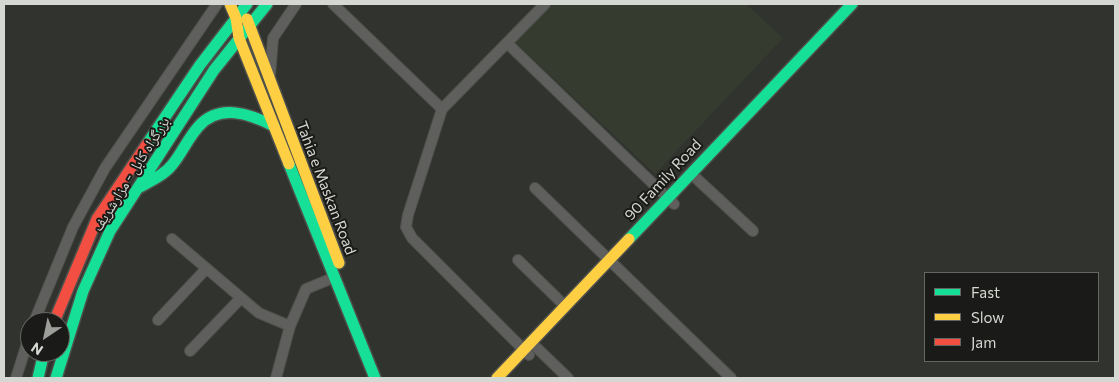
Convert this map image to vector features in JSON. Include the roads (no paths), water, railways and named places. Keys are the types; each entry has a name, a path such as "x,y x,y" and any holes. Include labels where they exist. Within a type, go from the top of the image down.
{"main road":[{"name":"Tahia e Maskan Road","path":"230,4 236,18 240,38 274,126 375,378"},
{"name":"بزرگراه کابل - مزارشریف","path":"56,378 82,291 110,230 214,70 248,25 267,4"},
{"name":"90 Family Road","path":"508,378 565,306 671,201 852,4"},
{"name":"90 Family Road","path":"671,201 697,179 862,4"},
{"name":"Tahia e Maskan Road","path":"245,5 248,25 382,378"},
{"name":"بزرگراه کابل - مزارشریف","path":"58,312 97,218 200,65 245,5"},
{"path":"136,190 166,171 199,126 210,117 225,111 240,111 274,126"},
{"name":"90 Family Road","path":"497,378 530,351 611,262"},
{"path":"38,378 42,362"}],"street":[{"path":"38,312 73,227 105,168 217,4"},
{"path":"270,82 273,38 296,4"},
{"path":"333,4 442,109"},
{"path":"545,4 508,44 442,109 408,215 406,227 412,238 530,351 568,378"},
{"path":"508,44 671,201"},
{"path":"697,179 753,231"},
{"path":"535,188 731,378"},
{"path":"172,239 259,313 290,326"},
{"path":"518,260 565,306"},
{"path":"158,320 206,269"},
{"path":"276,378 290,326 306,289 335,277"},
{"path":"190,351 241,298"},
{"path":"16,378 21,362"}]}
